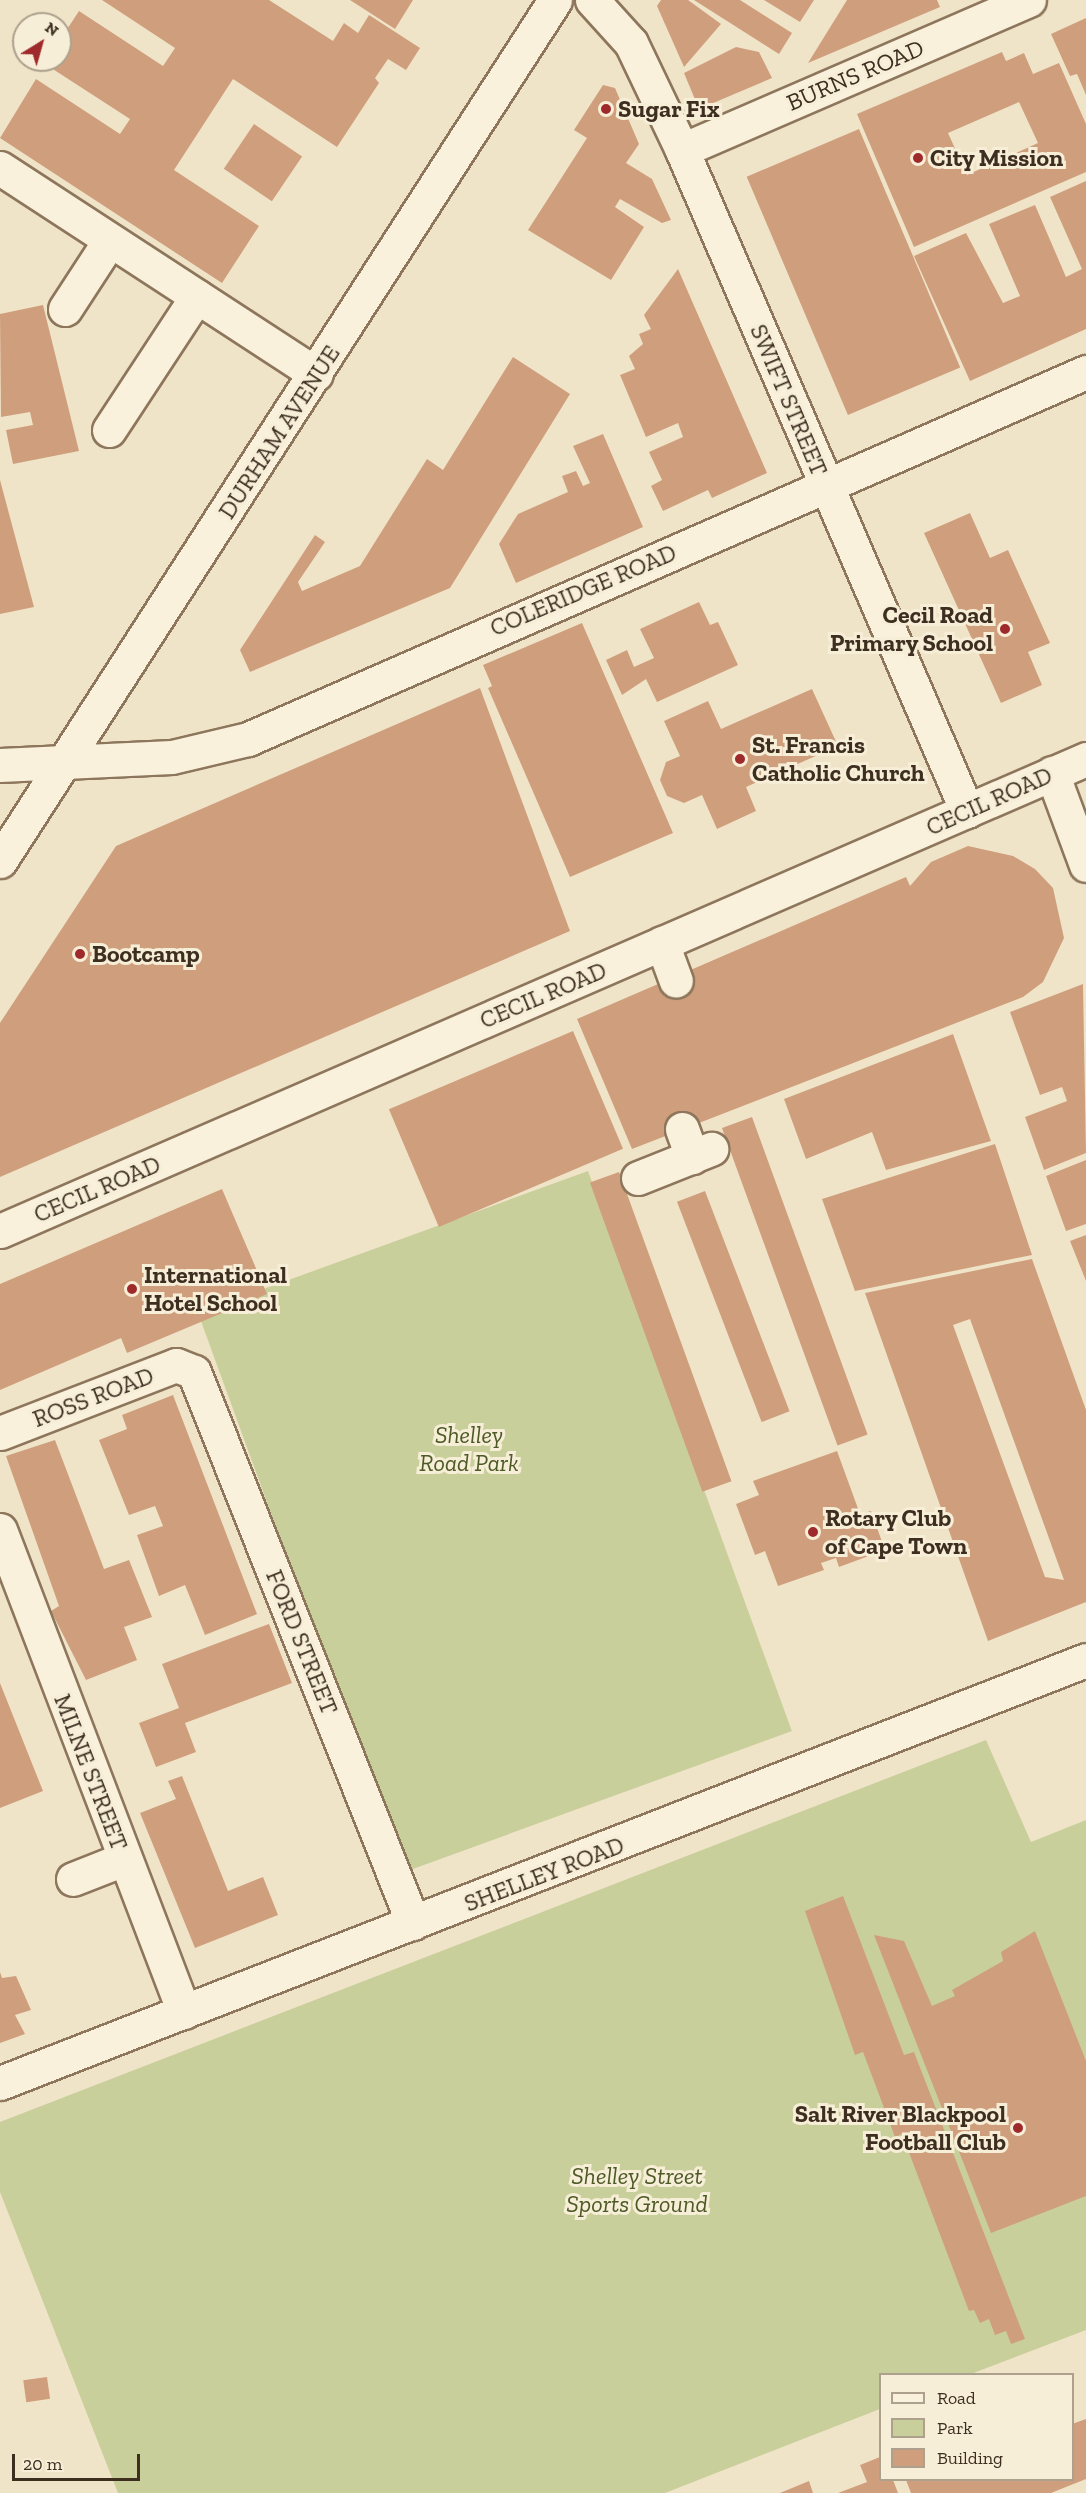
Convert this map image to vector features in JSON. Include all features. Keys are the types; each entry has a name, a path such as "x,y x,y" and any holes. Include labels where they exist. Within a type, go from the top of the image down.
{"street":[{"name":"DURHAM AVENUE","path":"0,861 69,760 555,0"},
{"name":"SWIFT STREET","path":"592,0 631,43 682,150 967,811"},
{"name":"BURNS ROAD","path":"682,150 1029,0"},
{"path":"0,168 316,374"},
{"path":"64,309 110,240"},
{"path":"109,430 197,297"},
{"name":"COLERIDGE ROAD","path":"0,765 69,760 172,758 248,739 1086,372"},
{"name":"CECIL ROAD","path":"0,1231 1086,759"},
{"path":"1052,773 1086,865"},
{"path":"662,943 676,981"},
{"path":"638,1178 695,1145"},
{"name":"ROSS ROAD","path":"0,1433 166,1368 186,1366"},
{"name":"FORD STREET","path":"186,1366 200,1381 413,1923"},
{"name":"MILNE STREET","path":"0,1530 8,1578 124,1859 184,2012"},
{"name":"SHELLEY ROAD","path":"0,2083 1086,1660"},
{"path":"73,1880 124,1859"}],"green space":[{"name":"Shelley Road Park","path":"588,1171 792,1731 402,1873 198,1313"},
{"name":"Shelley Street Sports Ground","path":"986,1740 1031,1842 1086,1820 1086,2330 974,2373 879,2373 879,2409 665,2493 118,2493 0,2192 0,2122"}],"building":[{"path":"102,0 269,0 333,41 344,23 358,33 369,15 420,48 406,70 388,59 375,78 379,83 337,147 233,79 174,170 259,226 222,283 0,138 36,79 120,134 130,119 57,72 72,72 72,22 79,11 163,66 175,48"},
{"path":"350,0 413,0 395,29"},
{"path":"661,0 688,0 721,24 684,67 657,6"},
{"path":"694,0 740,0 792,33 779,54"},
{"path":"764,0 814,0 800,22"},
{"path":"847,0 937,0 940,7 808,63"},
{"path":"1086,18 1086,95 1077,74 1070,76 1051,34"},
{"path":"736,47 759,52 772,78 699,109 684,73"},
{"name":"City Mission","path":"1002,52 1006,61 1024,53 1033,74 1059,63 1086,124 1086,172 914,247 857,114","holes":["1019,102 1038,143 967,175 948,133"]},
{"path":"603,85 615,88 639,144 626,163 652,179 671,220 662,223 620,199 615,207 644,227 611,280 528,230 587,138 574,130"},
{"path":"254,124 302,156 272,201 224,169"},
{"path":"859,129 960,367 848,415 747,177"},
{"path":"1086,181 1086,329 970,381 914,256 966,233 1003,303 1020,296 989,224 1035,205 1066,277 1082,269 1050,197"},
{"path":"678,269 767,473 712,498 708,490 663,511 651,486 662,480 649,452 683,437 678,423 646,437 620,375 635,369 629,356 643,344 639,334 651,329 644,315"},
{"path":"43,305 79,451 13,464 6,430 33,425 30,412 1,417 0,314"},
{"path":"513,357 570,394 450,588 250,672 240,650 315,535 325,542 298,582 302,591 360,566 427,459 443,470"},
{"path":"603,434 643,527 516,583 499,544 518,514 568,492 562,476 576,471 583,486 590,483 573,446"},
{"path":"0,480 34,607 0,614"},
{"path":"970,513 990,558 1008,550 1050,643 1028,652 1042,685 1001,703 924,533"},
{"path":"699,602 710,625 718,622 738,665 657,702 646,679 622,695 606,660 627,650 634,667 654,658 640,629"},
{"path":"582,623 673,833 570,877 488,688 492,686 483,665"},
{"path":"480,688 570,931 0,1177 0,1023 116,846"},
{"name":"St. Francis Catholic Church","path":"812,689 838,746 746,787 756,811 717,829 702,795 684,803 667,796 660,780 666,762 680,756 664,721 708,701 721,729"},
{"path":"968,846 1013,856 1035,869 1053,888 1064,938 1043,982 1023,997 632,1149 577,1019 906,877 910,886 931,862"},
{"path":"1083,984 1086,1153 1044,1170 1025,1117 1067,1101 1062,1087 1040,1095 1010,1012"},
{"path":"573,1031 623,1149 439,1227 389,1109"},
{"path":"953,1034 991,1141 886,1170 872,1132 806,1159 784,1099"},
{"path":"752,1117 868,1435 838,1446 722,1128"},
{"path":"995,1144 1032,1255 855,1291 822,1199"},
{"path":"1086,1160 1086,1224 1066,1231 1046,1176"},
{"path":"619,1172 732,1481 702,1492 590,1183"},
{"name":"International Hotel School","path":"222,1189 267,1294 127,1353 121,1338 0,1390 0,1284"},
{"path":"705,1191 790,1411 762,1422 677,1202"},
{"path":"1086,1235 1086,1281 1070,1241"},
{"path":"1032,1259 1086,1410 1086,1602 988,1641 865,1293","holes":["970,1319 1064,1580 1045,1577 953,1325"]},
{"path":"173,1395 257,1614 205,1635 185,1585 159,1596 137,1535 163,1526 155,1506 129,1515 99,1440 127,1429 122,1415"},
{"path":"55,1440 104,1569 129,1560 152,1617 124,1627 137,1660 86,1680 51,1611 59,1606 6,1456"},
{"name":"Rotary Club of Cape Town","path":"837,1451 860,1514 871,1511 885,1550 839,1567 836,1558 821,1563 824,1570 778,1586 765,1551 755,1555 736,1504 759,1495 753,1481"},
{"path":"269,1624 292,1683 185,1723 196,1752 156,1767 139,1723 179,1708 162,1664"},
{"path":"0,1683 43,1791 0,1808"},
{"path":"182,1776 228,1891 263,1877 278,1915 195,1948 140,1813 176,1799 168,1781"},
{"path":"843,1896 904,2055 914,2052 1025,2339 1011,2344 1006,2331 995,2335 989,2319 980,2323 974,2310 969,2311 902,2134 895,2137 863,2052 855,2055 805,1911"},
{"name":"Salt River Blackpool Football Club","path":"1035,1931 1086,2061 1086,2196 991,2233 874,1935 904,1941 932,2006 955,1996 952,1990 1003,1961 1001,1952"},
{"path":"0,1972 2,1978 16,1976 31,2010 15,2015 25,2034 0,2043"},
{"path":"47,2377 50,2399 26,2402 23,2380"},
{"path":"1086,2419 1086,2479 1051,2493 911,2493 906,2481 1074,2481 1074,2423"},
{"path":"879,2457 879,2481 893,2481 898,2493 838,2493 867,2482 860,2465"},
{"path":"809,2481 813,2493 780,2493"}],"place":[{"name":"Sugar Fix","path":"606,109"},
{"name":"City Mission","path":"918,158"},
{"name":"Cecil Road Primary School","path":"1005,629"},
{"name":"St. Francis Catholic Church","path":"740,759"},
{"name":"Bootcamp","path":"80,954"},
{"name":"International Hotel School","path":"132,1289"},
{"name":"Rotary Club of Cape Town","path":"813,1532"},
{"name":"Salt River Blackpool Football Club","path":"1018,2128"}]}
